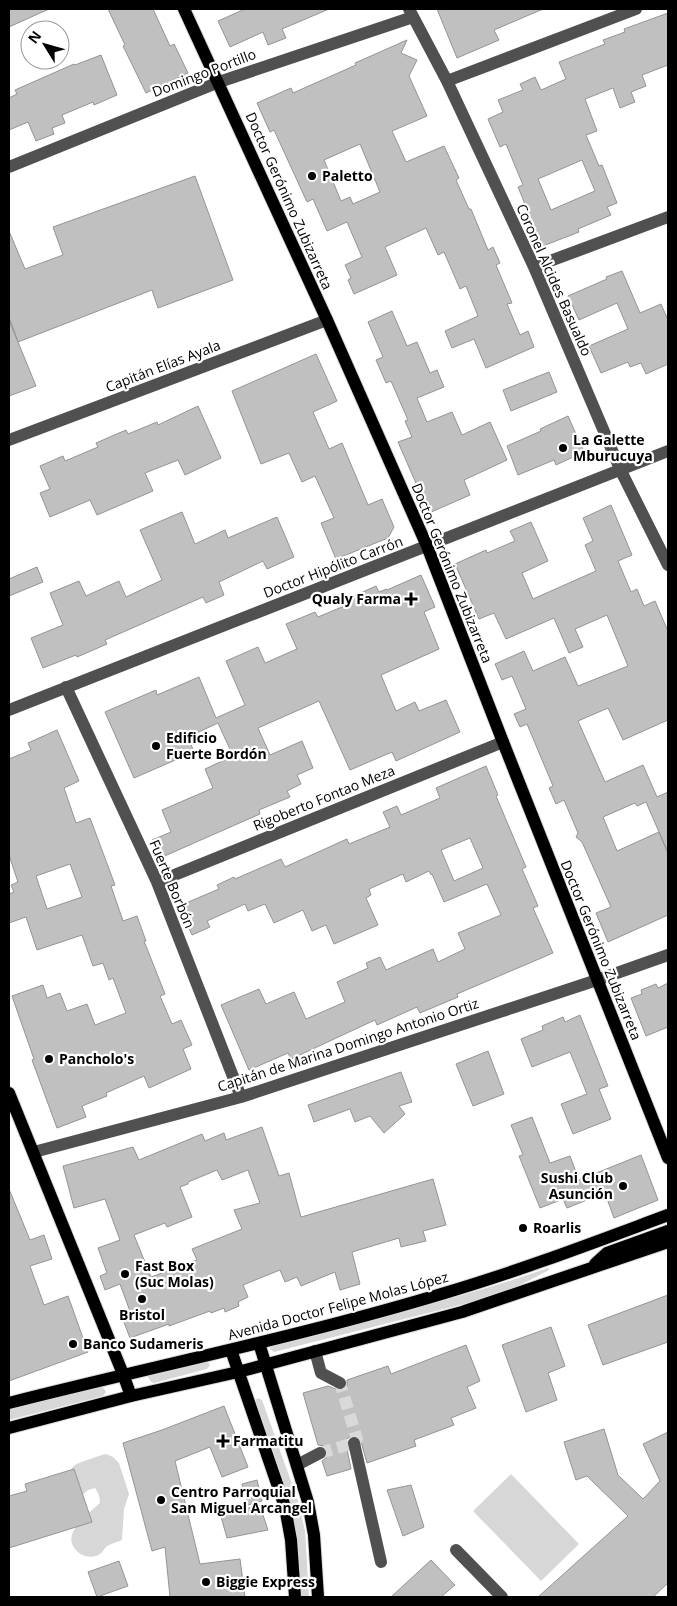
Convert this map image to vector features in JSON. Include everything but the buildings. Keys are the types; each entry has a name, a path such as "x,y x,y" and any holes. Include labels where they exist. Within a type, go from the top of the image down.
{"main road":[{"name":"Doctor Gerónimo Zubizarreta","path":"184,9 327,320 427,546 502,742 668,1158"},
{"path":"9,1092 126,1385"},
{"name":"Avenida Doctor Felipe Molas López","path":"9,1428 126,1385 231,1350 448,1292 581,1248 668,1215"},
{"path":"589,1268 607,1253 668,1231"},
{"name":"Avenida Doctor Felipe Molas López","path":"9,1403 126,1385 238,1372 462,1312 668,1242"},
{"path":"259,1343 308,1502 314,1535 318,1597"},
{"path":"231,1350 285,1506 291,1540 295,1597"}],"street":[{"path":"447,81 636,9"},
{"name":"Domingo Portillo","path":"9,167 219,82 411,13"},
{"name":"Coronel Alcides Basualdo","path":"411,13 447,81 534,268 620,469 668,565"},
{"path":"534,268 668,217"},
{"name":"Capitán Elías Ayala","path":"9,440 327,320"},
{"name":"Doctor Hipólito Carrón","path":"9,710 668,451"},
{"name":"Fuerte Borbón","path":"66,686 156,882 241,1097"},
{"name":"Rigoberto Fontao Meza","path":"156,882 502,742"},
{"name":"Capitán de Marina Domingo Antonio Ortiz","path":"34,1152 241,1097 597,980 668,954"},
{"path":"315,1351 321,1373 340,1382"},
{"path":"354,1443 381,1562"},
{"path":"297,1465 320,1454"},
{"path":"456,1550 502,1597"}],"shaded area":[{"path":"548,1268 549,1270 503,1294 274,1352 270,1349 271,1343 445,1300"},
{"path":"207,1360 210,1365 207,1369 154,1383 148,1377 149,1374"},
{"path":"102,1386 106,1392 103,1396 9,1420 9,1408"},
{"path":"258,1398 262,1400 298,1501 305,1531 309,1597 300,1597 254,1401"},
{"path":"106,1454 113,1457 119,1463 129,1494 124,1509 122,1540 107,1546 101,1553 91,1557 78,1552 71,1539 77,1525 100,1503 99,1495 95,1488 88,1490 80,1497 70,1472 77,1464"},
{"path":"511,1474 579,1544 541,1581 473,1511"}],"tunnel":[{"path":"320,1453 354,1443 357,1439 340,1383"}],"place":[{"name":"Paletto","path":"312,176"},
{"name":"La Galette Mburucuya","path":"563,448"},
{"name":"Qualy Farma","path":"411,599"},
{"name":"Edificio Fuerte Bordón","path":"156,746"},
{"name":"Pancholo's","path":"49,1059"},
{"name":"Sushi Club Asunción","path":"623,1186"},
{"name":"Roarlis","path":"523,1228"},
{"name":"Fast Box (Suc Molas)","path":"125,1274"},
{"name":"Bristol","path":"142,1299"},
{"name":"Banco Sudameris","path":"73,1344"},
{"name":"Farmatitu","path":"223,1441"},
{"name":"Centro Parroquial San Miguel Arcangel","path":"161,1500"},
{"name":"Biggie Express","path":"206,1582"}]}
